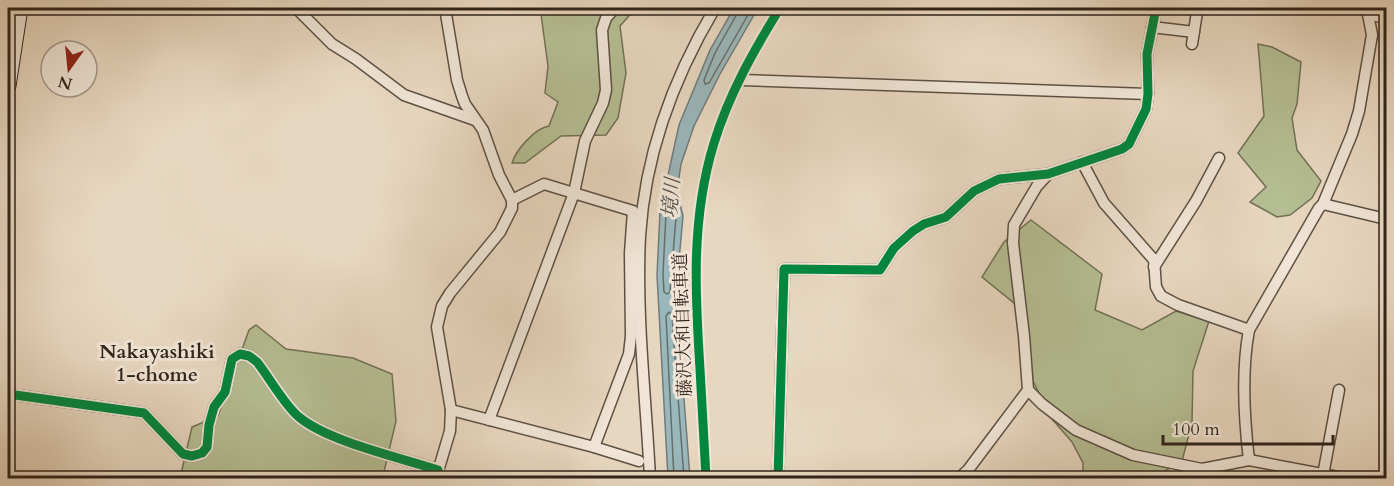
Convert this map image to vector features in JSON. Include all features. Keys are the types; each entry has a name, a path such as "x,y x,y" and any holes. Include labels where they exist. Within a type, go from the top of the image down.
{"main road":[{"path":"8,86 16,10"}],"street":[{"path":"296,8 332,44 357,59 404,95 475,120"},
{"path":"8,394 144,413 183,454 192,456 202,453 207,447 209,425 214,407 225,392 232,359 240,354 249,356 257,362 297,416 313,427 437,474 450,431 452,410 437,327 438,319 450,293 500,232 510,214 512,200 499,175 483,130 465,104 457,80 446,8"},
{"path":"489,420 574,193 585,141 603,103 606,90 602,30 606,18 615,8"},
{"path":"650,478 640,285 640,236 645,193 654,149 671,94 695,41 715,8"},
{"path":"778,478 784,268 880,270 894,248 913,231 924,224 946,217 974,191 999,179 1048,174 1115,153 1129,144 1146,109 1148,54 1156,8"},
{"path":"1366,11 1386,18"},
{"path":"1249,460 1244,418 1246,343 1249,330 1323,204 1352,134 1359,111 1372,35 1366,11"},
{"path":"1192,44 1197,12"},
{"path":"1152,27 1194,32"},
{"path":"742,80 1148,94"},
{"path":"1154,268 1196,201 1219,158"},
{"path":"1082,162 1104,203 1154,260 1156,287 1161,296 1178,305 1249,330"},
{"path":"959,478 969,470 1028,390 1024,336 1012,243 1014,225 1037,186 1048,174"},
{"path":"512,200 544,184 633,212 630,253 631,336 629,354 594,447"},
{"path":"1323,204 1386,219"},
{"path":"1028,390 1076,430 1133,455 1202,469 1249,460 1343,478"},
{"path":"1323,475 1339,390"},
{"path":"452,410 639,461"}],"green space":[{"path":"548,8 636,8 620,26 626,73 618,118 606,135 561,136 525,163 512,163 527,140 549,126 558,102 545,93 548,66 541,14"},
{"path":"1258,44 1272,47 1301,62 1297,104 1292,118 1297,150 1321,181 1312,198 1290,215 1277,217 1250,202 1266,187 1238,153 1264,116"},
{"path":"1031,220 1102,274 1095,310 1142,330 1176,311 1209,321 1193,371 1192,423 1182,461 1153,478 1083,478 1083,463 1072,442 1052,419 1033,381 1025,312 982,277 1004,242"},
{"path":"256,325 286,349 353,358 392,374 396,421 383,476 378,478 180,478 192,427 218,416 249,330"}],"water":[{"name":"境川","path":"734,8 758,8 720,74 694,126 681,164 677,191 683,216 676,294 690,478 668,478 657,275 660,212 679,125 710,50"}],"cycle path":[{"name":"藤沢大和自転車道","path":"706,478 696,283 701,199 714,143 727,107 752,56 780,8"},
{"path":"778,478 784,269 880,270 894,248 913,231 924,224 946,217 974,191 999,179 1048,174 1122,149 1129,144 1146,109 1147,54 1156,8"},
{"path":"8,394 144,413 183,454 192,456 202,453 207,447 209,425 214,407 225,392 232,359 240,354 249,356 257,362 288,406 311,426 346,441 438,470"}],"district":[{"name":"Nakayashiki 1-chome","path":"157,362"}]}
